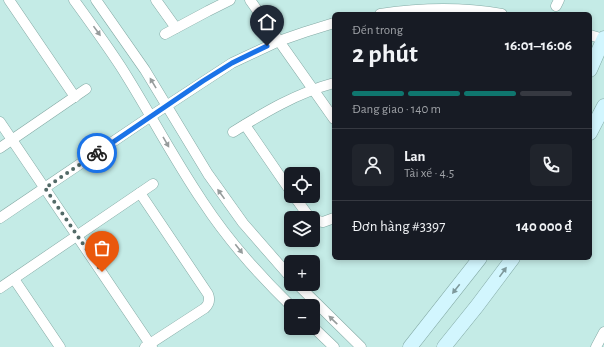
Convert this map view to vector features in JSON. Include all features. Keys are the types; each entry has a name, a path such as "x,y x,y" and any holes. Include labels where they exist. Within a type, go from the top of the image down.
{"street":[{"path":"9,0 75,97"},
{"path":"74,0 113,55 203,203 243,254 285,299"},
{"path":"96,0 145,70 204,168 226,200 261,245 284,270"},
{"path":"156,0 176,28"},
{"path":"165,34 230,0"},
{"path":"250,0 332,116"},
{"path":"392,12 415,8 486,12"},
{"path":"0,218 232,63 279,41 332,24"},
{"path":"592,64 600,38"},
{"path":"233,132 278,106 313,90 332,84"},
{"path":"0,148 86,89"},
{"path":"592,129 604,106"},
{"path":"0,122 149,346 205,308 209,299 208,294 140,193"},
{"path":"245,125 284,182"},
{"path":"0,288 153,184"},
{"path":"320,221 323,222 332,219"},
{"path":"410,347 478,260"},
{"path":"444,347 512,260"},
{"path":"14,279 60,347"},
{"path":"304,291 361,347"},
{"path":"596,347 604,332"},
{"path":"320,334 334,347"}],"way so far":[{"path":"97,153 45,188 102,272"}],"route":[{"path":"97,153 203,81 232,63 267,46"}]}
